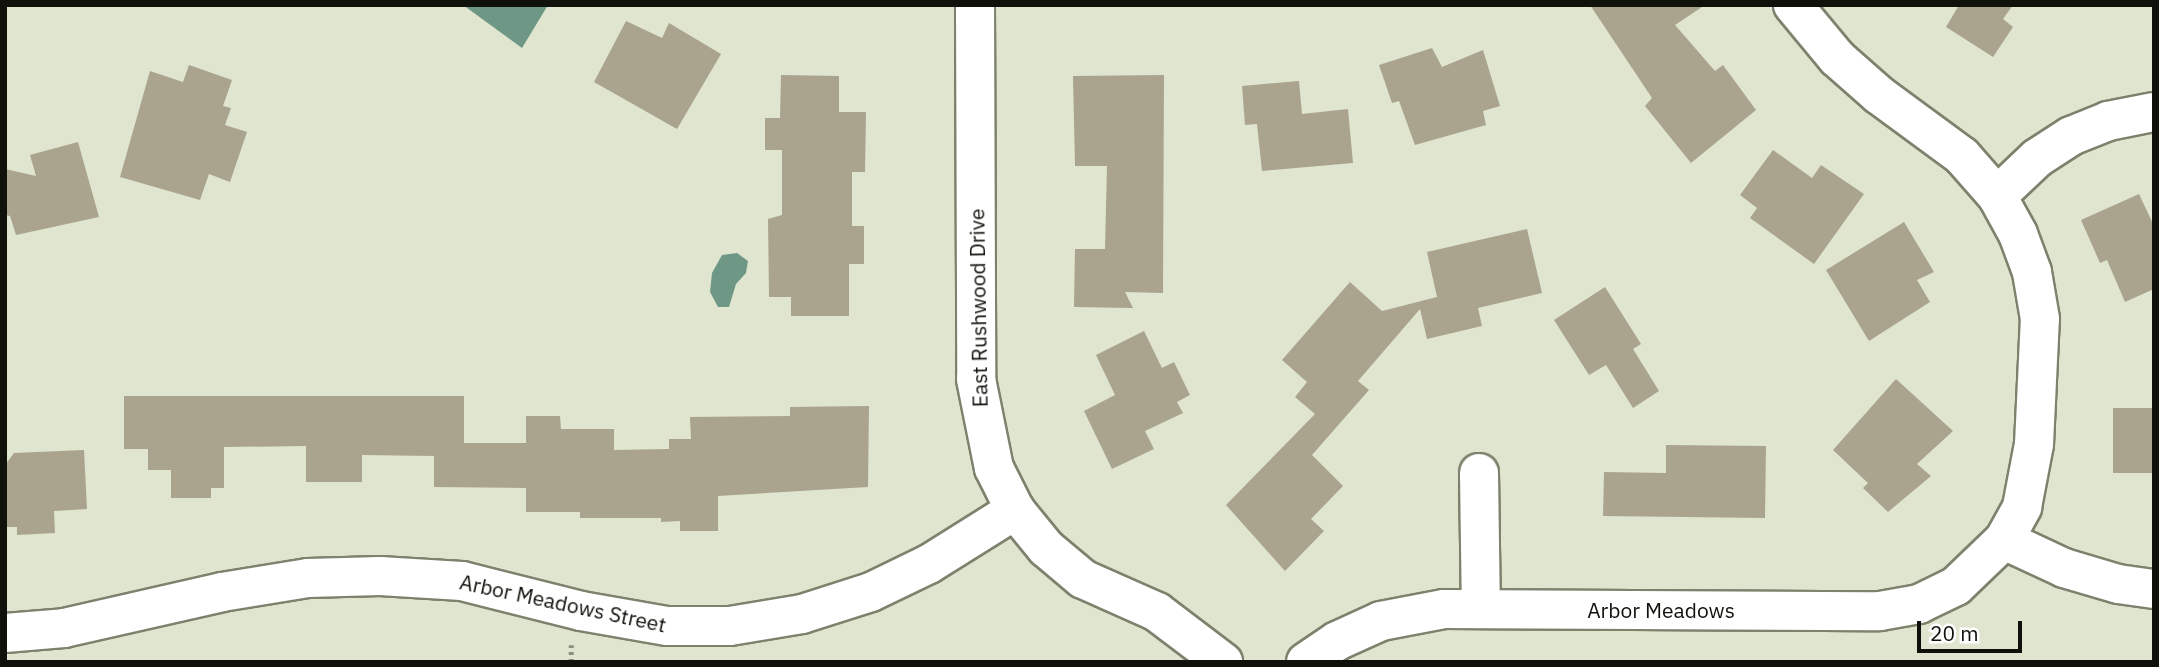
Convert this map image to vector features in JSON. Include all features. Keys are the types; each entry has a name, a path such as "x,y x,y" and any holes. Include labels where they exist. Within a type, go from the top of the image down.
{"street":[{"name":"East Rushwood Drive","path":"975,5 976,379 994,468 1015,510 1046,548 1083,579 1157,612 1223,662"},
{"path":"1793,5 1837,58 1879,95 1962,156 1997,196 2032,272 2040,319 2031,476 2004,540 2064,568 2118,584 2154,589"},
{"path":"1997,196 2037,158 2071,136 2108,121 2154,112"},
{"path":"1479,473 1481,609"},
{"name":"Arbor Meadows Street","path":"5,633 64,628 222,592 308,578 380,576 462,581 581,611 667,626 730,626 802,614 871,592 929,564 1015,510"},
{"name":"Arbor Meadows","path":"1306,662 1337,641 1381,621 1444,609 1880,611 1919,604 1956,586 2004,540"}],"shaded area":[{"path":"463,5 548,5 522,48"},
{"path":"737,253 748,261 746,273 736,284 729,307 718,307 710,292 712,273 722,255"}],"building":[{"path":"1590,5 1705,5 1675,25 1715,71 1723,65 1756,110 1691,163 1645,106 1652,98"},
{"path":"1959,5 2013,5 2003,19 2013,27 1993,57 1946,27"},
{"path":"626,21 662,38 669,23 721,54 677,129 594,82"},
{"path":"1432,48 1442,67 1483,50 1500,106 1483,111 1486,125 1415,145 1399,101 1392,103 1379,65"},
{"path":"189,65 232,80 223,106 231,108 225,125 247,132 230,182 209,174 200,200 120,177 150,71 183,82"},
{"path":"781,75 839,76 839,112 866,112 865,172 852,172 852,226 864,226 864,264 849,264 849,316 791,316 791,297 769,297 768,219 782,215 782,150 765,150 765,118 780,118"},
{"path":"1164,75 1163,293 1125,292 1133,308 1074,307 1075,249 1105,249 1107,166 1075,166 1073,76"},
{"path":"1299,81 1302,114 1348,109 1353,163 1262,171 1257,124 1245,125 1242,86"},
{"path":"78,142 99,217 16,235 10,216 5,215 5,169 36,176 30,155"},
{"path":"1773,150 1812,178 1821,165 1864,194 1814,264 1750,218 1757,208 1740,195"},
{"path":"2139,194 2154,226 2154,289 2125,302 2107,260 2100,263 2081,220"},
{"path":"1904,222 1934,272 1917,280 1930,302 1869,341 1826,270"},
{"path":"1527,229 1542,293 1478,308 1482,326 1427,339 1420,309 1358,381 1369,390 1312,455 1343,486 1311,519 1324,531 1285,571 1226,505 1315,414 1295,397 1307,382 1282,360 1350,282 1382,311 1437,297 1427,252"},
{"path":"1605,287 1641,344 1633,349 1659,391 1633,408 1606,365 1589,375 1554,320"},
{"path":"1144,331 1162,368 1174,362 1190,395 1177,402 1183,413 1145,431 1154,449 1112,469 1084,411 1115,395 1096,355"},
{"path":"1896,379 1953,431 1917,464 1931,476 1888,512 1863,488 1868,483 1833,450"},
{"path":"124,396 464,396 464,443 526,443 526,416 560,416 561,429 614,429 614,450 669,449 669,439 691,439 690,417 790,416 790,407 869,406 868,487 718,496 718,531 680,531 680,521 661,522 661,518 580,518 580,512 526,512 526,488 434,487 434,456 362,455 362,482 306,482 306,446 224,447 224,488 211,488 211,498 171,498 171,470 148,470 148,449 124,449"},
{"path":"2113,408 2154,408 2154,473 2113,473"},
{"path":"1666,445 1766,446 1765,518 1603,516 1604,472 1666,473"},
{"path":"84,450 87,509 54,511 55,533 17,535 17,527 5,527 5,465 14,453"}]}
